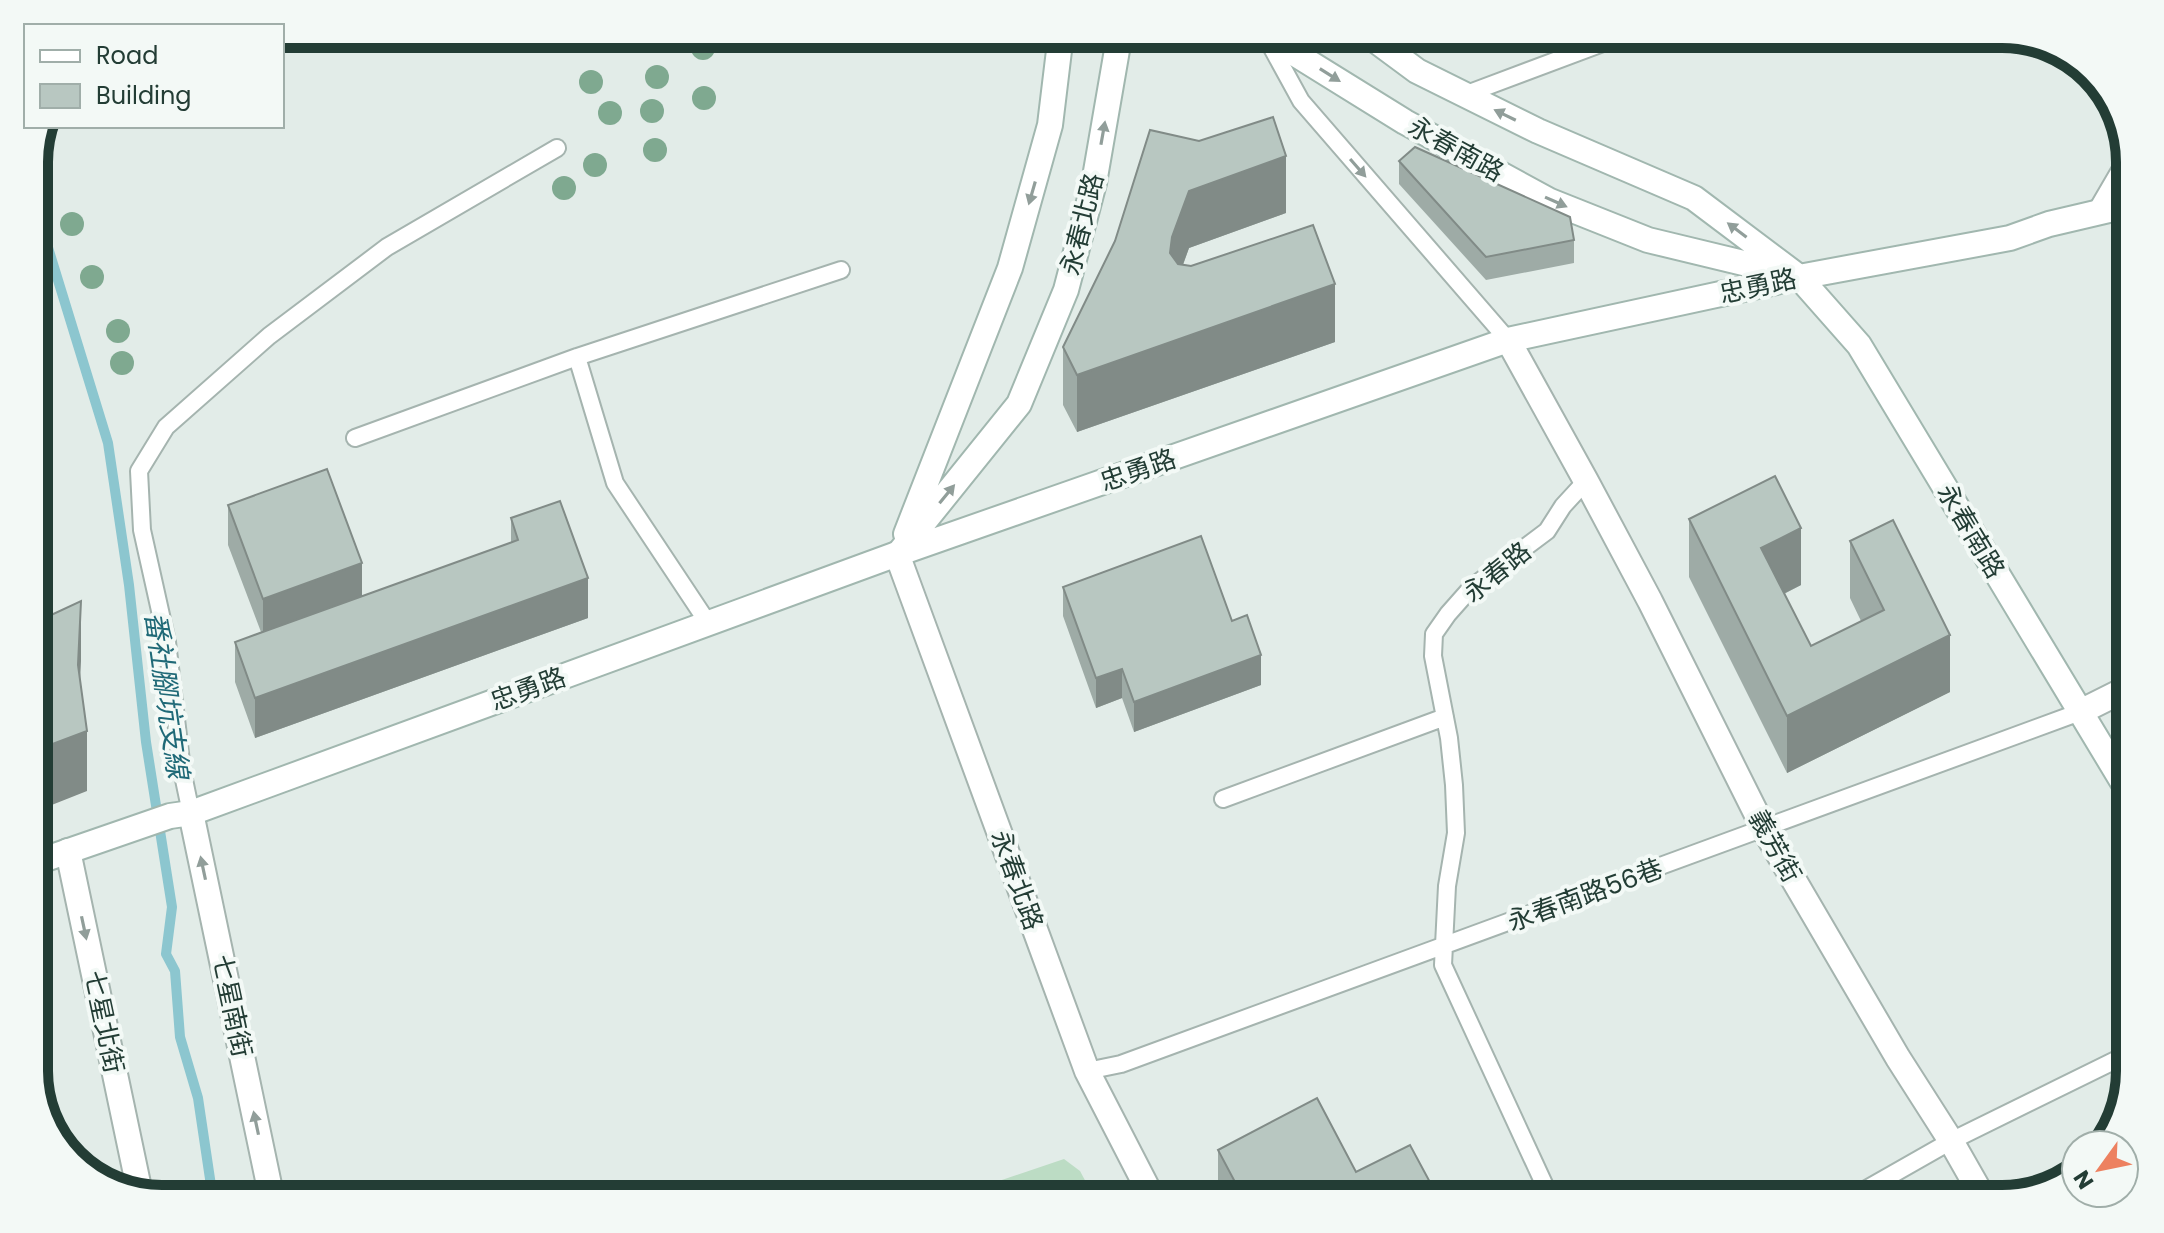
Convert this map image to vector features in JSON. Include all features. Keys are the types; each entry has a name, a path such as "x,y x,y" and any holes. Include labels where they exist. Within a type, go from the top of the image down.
{"street":[{"path":"897,554 1010,268 1050,125 1059,48"},
{"name":"永春北路","path":"1117,48 1094,183 1066,290 1019,404 897,554 1087,1071 1146,1185"},
{"name":"永春南路","path":"1285,48 1405,122 1550,201 1648,240 1799,277"},
{"name":"永春南路","path":"1386,48 1417,71 1464,95 1538,131 1694,198 1799,277 1859,345 2116,771"},
{"name":"忠勇路","path":"68,851 180,814 897,554 1508,340 1799,277 2010,238 2049,224 2116,208"},
{"path":"1508,340 1586,481"},
{"name":"義芳街","path":"1586,481 1764,829 1976,1185"},
{"path":"2080,712 2116,694"},
{"name":"七星南街","path":"180,814 269,1185"},
{"path":"48,858 68,851"},
{"name":"七星北街","path":"68,851 138,1182"}],"lane":[{"path":"1271,48 1301,101 1508,340"},
{"path":"1464,95 1590,48"},
{"path":"180,814 182,770 167,642 142,530 139,471 166,427 269,336 387,247 557,148"},
{"path":"2095,213 2116,177"},
{"path":"355,438 577,357 841,270"},
{"path":"577,357 615,483 708,623"},
{"name":"永春路","path":"1545,1185 1443,965 1447,886 1456,833 1454,785 1433,656 1434,634 1471,588 1547,531 1563,506 1586,481"},
{"name":"永春南路56巷","path":"1087,1071 1121,1064 2080,712"},
{"path":"1223,799 1445,717"},
{"path":"1874,1185 1951,1141 2116,1060"}],"green space":[{"path":"1064,1159 1080,1171 1088,1185 987,1185"}],"building":[{"path":"1273,117 1286,156 1189,191 1172,237 1170,253 1178,264 1191,266 1313,225 1335,284 1077,375 1063,347 1115,241 1150,130 1199,141"},
{"path":"1415,147 1570,217 1574,240 1486,257 1399,161"},
{"path":"327,469 362,563 263,599 228,505"},
{"path":"1775,476 1801,528 1761,548 1811,646 1884,610 1850,541 1893,520 1950,635 1787,716 1689,519"},
{"path":"560,501 588,578 255,698 235,642 518,540 511,518"},
{"path":"1201,536 1232,621 1247,615 1261,655 1134,702 1122,669 1096,678 1063,587"},
{"path":"81,601 78,665 87,731 48,746 48,616"},
{"path":"1317,1098 1356,1172 1410,1145 1431,1185 1237,1185 1218,1150"}],"waterway":[{"name":"番社腳坑支線","path":"48,248 108,443 129,585 146,742 172,907 166,954 175,971 180,1037 198,1098 211,1185"}]}
